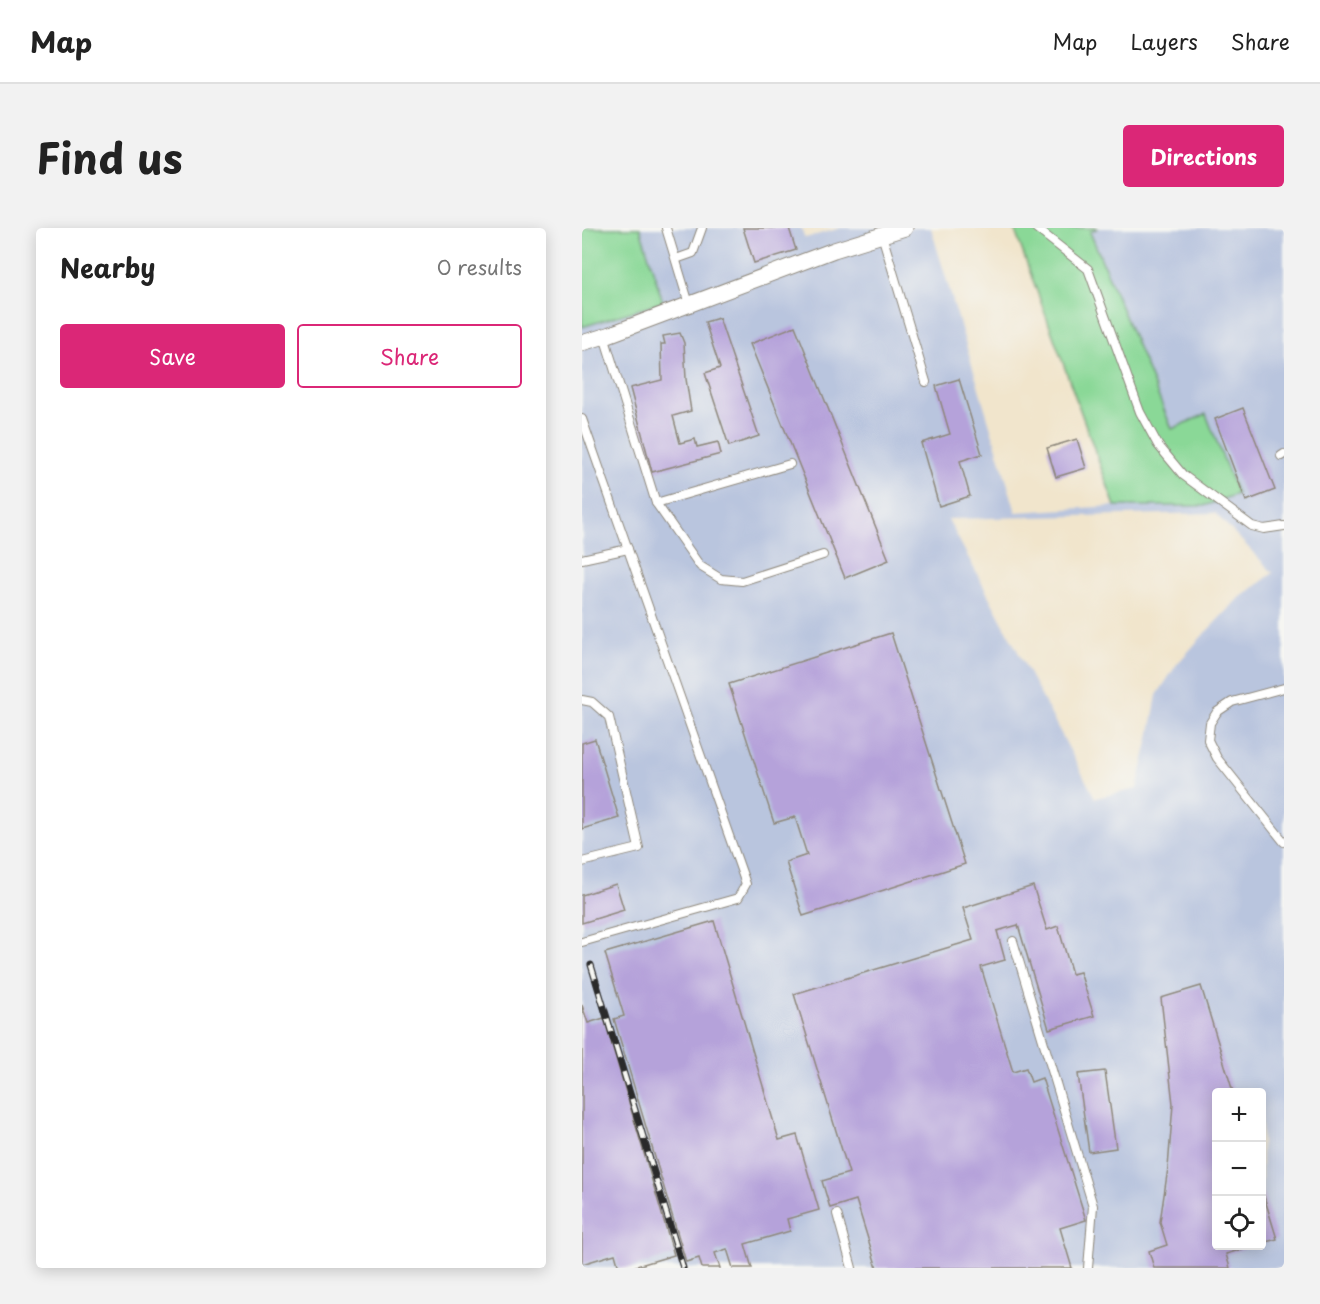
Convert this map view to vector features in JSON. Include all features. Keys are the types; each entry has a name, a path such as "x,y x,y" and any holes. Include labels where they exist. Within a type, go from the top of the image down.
{"street":[{"path":"582,343 834,250 905,228"}],"lane":[{"path":"666,228 690,304"},
{"path":"676,260 693,254 702,228"},
{"path":"1036,228 1088,269 1140,412 1158,445 1183,475 1252,526 1264,529 1284,526"},
{"path":"882,235 926,382"},
{"path":"604,336 656,503 700,566 722,579 742,581 823,555"},
{"path":"582,419 746,884 738,898 582,942"},
{"path":"656,503 790,464"},
{"path":"582,560 627,549"},
{"path":"1284,688 1232,702 1224,707 1217,712 1210,723 1208,740 1217,758 1284,842"},
{"path":"582,700 592,702 609,717 639,848 582,862"},
{"path":"1013,941 1093,1206 1088,1268"},
{"path":"837,1214 852,1268"}],"shaded area":[{"path":"582,228 801,228 805,238 841,228 931,228 1016,512 1114,506 1014,228 1284,228 1284,1268 582,1268","holes":["1215,513 1273,573 1237,600 1204,634 1177,664 1157,695 1137,789 1095,798 948,519"]}],"green space":[{"path":"582,228 640,228 663,302 582,327"},
{"path":"1014,228 1098,228 1090,232 1172,429 1206,414 1237,494 1204,506 1115,506"}],"building":[{"path":"743,228 789,228 796,250 754,263"},
{"path":"719,318 759,436 729,446 705,373 720,368 705,322"},
{"path":"795,326 889,560 845,578 750,344"},
{"path":"680,333 684,343 691,411 673,416 680,443 695,439 697,447 718,442 721,454 652,472 630,388 662,380 661,344 665,344 663,336"},
{"path":"959,379 982,454 960,461 970,496 939,506 921,443 950,434 936,386"},
{"path":"1243,408 1275,490 1246,501 1215,419"},
{"path":"1077,439 1086,468 1056,477 1047,448"},
{"path":"891,633 965,864 803,916 786,862 807,855 795,817 774,823 729,684"},
{"path":"595,739 619,818 582,829 582,743"},
{"path":"616,884 624,910 582,923 582,895"},
{"path":"1033,886 1047,930 1058,926 1072,974 1080,972 1094,1016 1049,1029 1018,925 997,931 1005,960 981,967 1013,1072 1026,1068 1031,1082 1042,1078 1086,1220 1060,1228 1072,1268 877,1268 856,1200 830,1208 822,1181 849,1173 794,994 973,940 963,908"},
{"path":"714,921 779,1140 797,1135 819,1210 787,1219 790,1231 745,1244 752,1268 733,1268 727,1249 715,1253 720,1268 702,1268 699,1258 686,1262 614,1019 624,1016 605,953"},
{"path":"1201,986 1232,1088 1212,1088 1212,1250 1240,1250 1226,1254 1230,1268 1154,1268 1149,1251 1167,1245 1160,1222 1168,1168 1173,1104 1161,998"},
{"path":"582,1005 588,1023 604,1018 674,1255 630,1268 619,1268 615,1254 582,1264"},
{"path":"1105,1071 1116,1148 1089,1152 1078,1074"},
{"path":"1266,1203 1277,1239 1266,1242"}],"railway":[{"path":"591,965 683,1268"}]}
